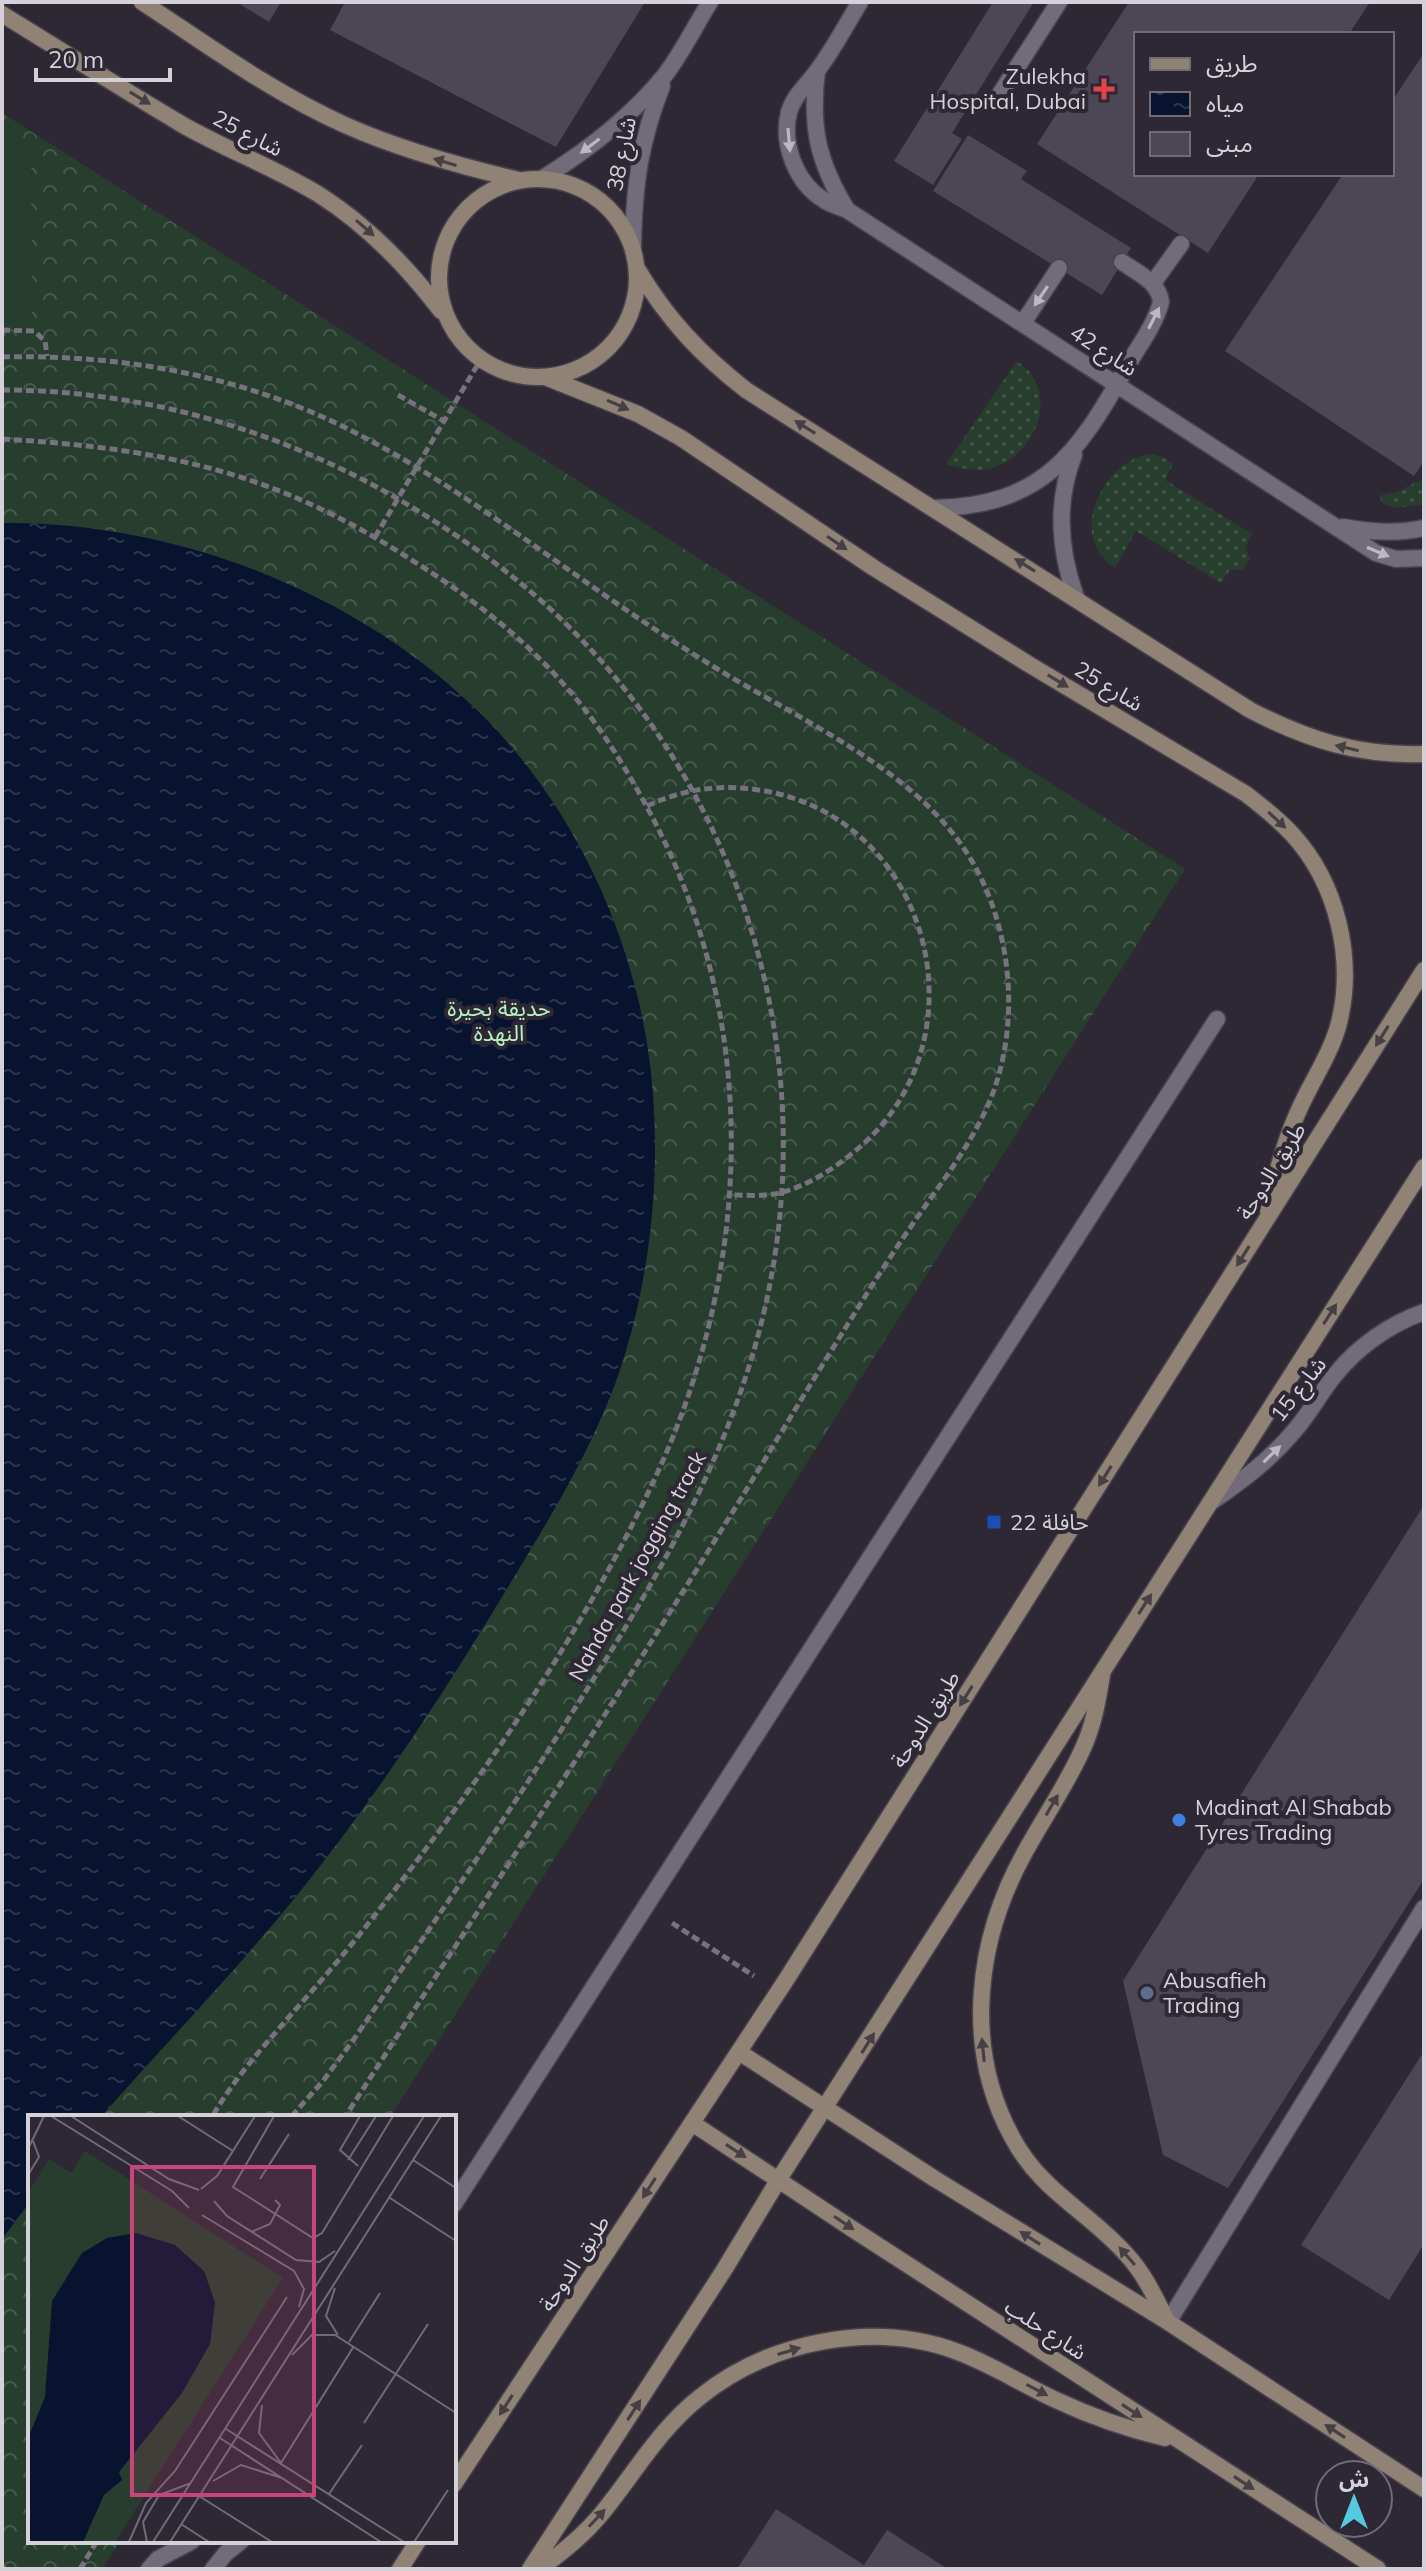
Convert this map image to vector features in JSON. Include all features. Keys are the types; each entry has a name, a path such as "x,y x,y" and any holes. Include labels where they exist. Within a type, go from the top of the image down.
{"street":[{"path":"142,2 288,95 343,124 400,148 460,167 521,180"},
{"name":"شارع 38","path":"633,246 633,201 639,158 650,115 667,73 710,2"},
{"name":"شارع 42","path":"860,2 817,71 800,90 789,112 787,138 792,161 805,183 823,200 847,210 1376,553 1396,559 1424,558"},
{"path":"1000,94 1059,2"},
{"name":"شارع 25","path":"2,14 184,125 317,193 355,219 390,250 421,284 448,321"},
{"name":"شارع 42","path":"817,71 813,100 814,129 831,184 847,210"},
{"name":"شارع 38","path":"543,178 605,134 667,73"},
{"path":"543,178 589,192 608,206 623,224 633,246 638,270 637,297 628,321 614,343 594,360 571,372 545,377 511,374 481,359 462,342 448,321 440,297 439,271 444,244 457,220 475,201 499,187 521,180 543,178"},
{"path":"1153,283 1181,244"},
{"path":"935,508 964,508 1020,492 1060,464 1077,446 1159,310 1160,295 1153,283 1122,262"},
{"path":"1023,323 1059,268"},
{"path":"638,270 696,349 746,390 1250,710 1320,742 1391,755 1424,754"},
{"name":"شارع 25","path":"545,377 638,414 681,438 874,568 1246,794 1294,836 1328,890 1339,923 1345,956 1345,990 1339,1025 1285,1146 1267,1218"},
{"path":"1076,597 1067,573 1060,520 1065,483 1077,446"},
{"name":"شارع 42","path":"1337,526 1373,533 1424,528"},
{"name":"طريق الدوحة","path":"456,2479 778,1992 1424,970"},
{"path":"456,2201 1217,1019"},
{"path":"530,2569 724,2270 1424,1167"},
{"name":"شارع 15","path":"1211,1502 1269,1458 1294,1432 1335,1375 1358,1351 1384,1331 1424,1312"},
{"path":"1103,1669 1097,1708 1084,1746 1024,1854 996,1915 985,1963 980,2011 982,2045 991,2088 1013,2140 1033,2169 1057,2195 1127,2254 1141,2272 1168,2322"},
{"path":"1168,2322 1424,1908"},
{"path":"739,2052 935,2179 1168,2322 1424,2489"},
{"name":"شارع حلب","path":"692,2123 1378,2569"},
{"path":"539,2569 600,2515 675,2420 700,2397 727,2377 756,2362 823,2342 889,2338 955,2351 1094,2417 1179,2441"},
{"path":"149,2569 158,2559 188,2543"},
{"path":"213,2569 238,2543"},
{"path":"400,2569 417,2543"}],"path":[{"path":"2,330 34,331 45,341 47,356"},
{"path":"2,357 95,358 159,367 223,382 286,402 347,428 417,467 668,638 866,756 931,809 955,837 978,872 993,906 1002,943 1008,982 1008,1019 1003,1056 994,1089 965,1148 871,1287 722,1530 346,2115"},
{"path":"375,537 481,359"},
{"name":"Nahda park jogging track","path":"2,390 89,395 197,415 251,430 304,450 398,498 493,560 566,624 611,673 642,713 690,789 731,871 749,918 773,1010 783,1116 782,1192 774,1262 752,1357 714,1461 676,1537 607,1658 490,1840 354,2039 293,2115"},
{"path":"398,395 444,421"},
{"name":"Nahda park jogging track","path":"2,439 159,456 209,467 306,502 375,537 501,623 535,654 596,723 621,761 670,850 708,954 721,1008 728,1062 731,1118 729,1195 719,1277 696,1375 656,1475 594,1593 485,1768 436,1836 323,1979 240,2073 213,2115"},
{"path":"647,806 690,789 744,788 774,792 829,814 875,852 894,875 914,914 927,956 929,1013 925,1042 904,1094 889,1117 851,1155 828,1171 782,1192 729,1195"},
{"path":"646,1906 778,1992"},
{"path":"80,2569 96,2543"}],"green space":[{"name":"حديقة بحيرة النهدة","path":"2,113 1185,869 391,2115 28,2115 28,2543 119,2543 102,2569 2,2569"},
{"path":"2,144 31,144 32,325 2,325"},
{"path":"1017,361 1031,374 1038,388 1040,403 1039,417 1026,444 1003,464 989,469 972,470 946,464"},
{"path":"1152,454 1173,464 1165,480 1252,534 1245,547 1250,559 1243,570 1230,570 1221,583 1136,531 1115,568 1101,555 1095,544 1092,515 1104,487 1125,464"},
{"path":"1424,478 1424,504 1398,508 1383,504 1379,496 1399,491"}],"water":[{"path":"2,523 68,526 135,535 201,552 265,574 327,603 386,637 440,677 489,722 538,780 559,811 610,912 634,983 645,1032 655,1134 649,1239 629,1340 602,1417 541,1532 397,1760 321,1865 247,1954 103,2115 28,2115 28,2205 2,2239"}],"building":[{"path":"236,2 281,2 269,22"},
{"path":"345,2 645,2 556,147 330,30"},
{"path":"993,2 1034,2 952,133 962,139 933,185 894,161"},
{"name":"Zulekha Hospital, Dubai","path":"1129,2 1370,2 1350,32 1134,32 1134,176 1258,176 1208,253 1037,144"},
{"path":"1424,53 1424,461 1414,476 1225,351 1342,176 1394,176 1394,98"},
{"path":"968,135 1027,171 1021,179 1131,248 1102,295 933,191"},
{"path":"1424,1505 1424,1879 1228,2188 1163,2155 1123,1981"},
{"path":"1424,2051 1424,2244 1389,2300 1301,2245"},
{"path":"776,2509 864,2565 887,2530 948,2569 737,2569"}],"place":[{"name":"Zulekha Hospital, Dubai","path":"1104,89"},
{"name":"حافلة 22","path":"994,1522"},
{"name":"Madinat Al Shabab Tyres Trading","path":"1179,1820"},
{"name":"Abusafieh Trading","path":"1147,1993"}]}
